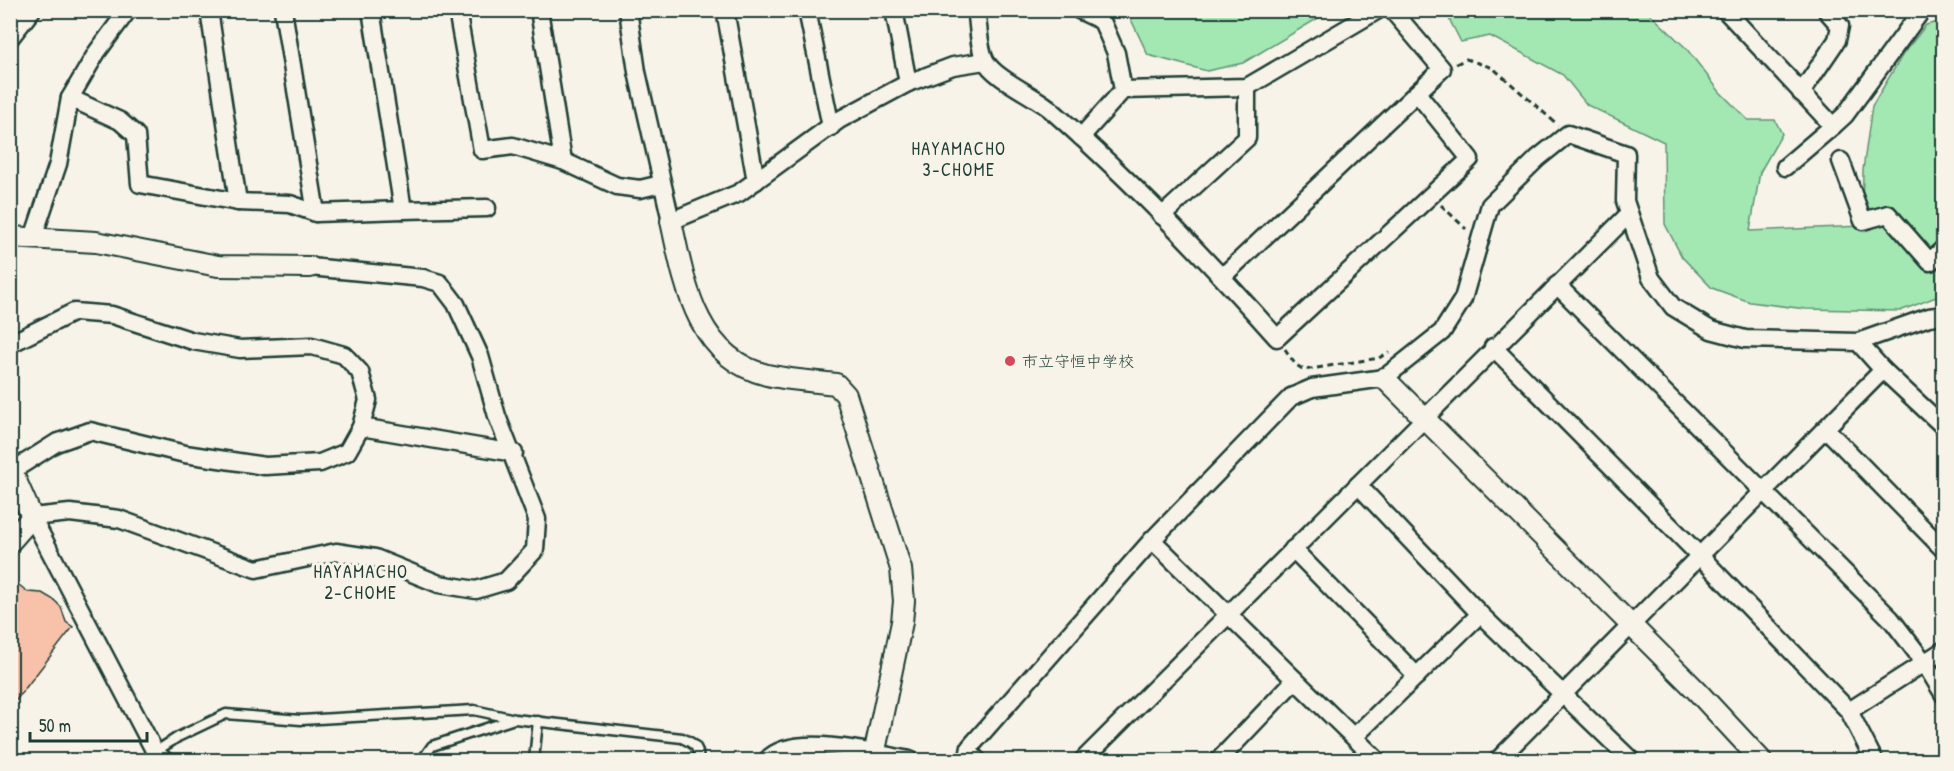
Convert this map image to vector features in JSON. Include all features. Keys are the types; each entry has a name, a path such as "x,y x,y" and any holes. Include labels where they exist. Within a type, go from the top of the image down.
{"street":[{"path":"10,38 32,10"},
{"path":"33,238 58,164 70,98 96,52 128,10"},
{"path":"209,10 238,202"},
{"path":"283,10 316,213"},
{"path":"371,10 403,210"},
{"path":"457,10 482,150 513,146 563,161 616,186 640,189 661,184"},
{"path":"539,10 563,161"},
{"path":"628,10 637,72 661,184 693,308 712,341 734,360 766,375 836,384 846,395 901,569 904,601 902,622 873,757"},
{"path":"725,10 756,181"},
{"path":"807,10 831,127"},
{"path":"894,10 908,83"},
{"path":"976,10 985,61 996,72 1047,106 1081,137 1223,276 1277,338 1470,159 1417,93"},
{"path":"1079,10 1102,21 1116,53 1123,90"},
{"path":"1081,137 1123,90 1247,87 1378,10"},
{"path":"1223,276 1442,69 1392,10"},
{"path":"1725,10 1833,126"},
{"path":"1801,93 1837,40 1840,26 1826,10"},
{"path":"1785,167 1845,115 1922,10"},
{"path":"670,221 727,200 831,127 908,83 953,66 985,61"},
{"path":"1162,216 1247,138 1247,87"},
{"path":"70,98 120,122 136,135 140,184 238,202 290,204 316,213 487,208"},
{"path":"977,760 969,752 974,742 1152,540 1291,397 1312,388 1384,378 1442,332 1463,299 1490,205 1538,158 1568,134 1626,154 1625,201 1651,278 1673,307 1711,330 1745,339 1858,342 1929,317 1944,315"},
{"path":"1841,161 1863,221 1888,214 1930,262 1944,248"},
{"path":"1083,760 1493,347 1629,214"},
{"path":"10,237 96,242 218,266 310,267 423,278 440,283 456,304 480,356 497,416 514,453 537,519 535,550 506,581 476,590 439,584 375,558 336,552 256,569 119,519 69,513 33,517 10,542"},
{"path":"1557,285 1891,619 1924,662 1944,695"},
{"path":"10,344 74,312 112,315 193,342 240,349 312,346 344,355 360,372 368,400 361,427 347,452 320,463 265,466 185,454 90,431 57,443 11,469 33,517 160,756"},
{"path":"1858,342 1944,427"},
{"path":"1493,347 1700,556 1849,711 1874,760"},
{"path":"1500,760 1884,370"},
{"path":"1384,378 1423,420 1632,625 1761,760"},
{"path":"361,427 514,453"},
{"path":"1826,429 1944,550"},
{"path":"1358,485 1480,614 1565,693 1631,760"},
{"path":"1152,540 1354,737 1369,758"},
{"path":"1293,549 1417,676"},
{"path":"1354,737 1480,614"},
{"path":"1849,711 1944,650"},
{"path":"1219,760 1295,680"},
{"path":"767,760 773,754 803,745 873,757 910,760"}],"lane":[{"path":"160,756 177,737 225,714 301,720 474,710 514,719 682,738 694,743 699,753 698,760"},
{"path":"422,760 432,746 514,719"},
{"path":"534,760 538,721"}],"path":[{"path":"1442,69 1466,59 1493,68 1568,134"},
{"path":"1431,195 1467,230 1467,236"},
{"path":"1277,338 1295,364 1304,370 1379,358 1391,351"}],"green space":[{"path":"1127,11 1330,11 1243,63 1207,71 1148,55"},
{"path":"1445,11 1647,11 1686,48 1720,92 1748,120 1775,120 1782,134 1760,172 1750,231 1862,226 1863,170 1872,106 1903,54 1926,25 1943,21 1943,290 1939,296 1900,311 1806,309 1750,302 1712,288 1682,257 1665,224 1664,142 1587,105 1563,75 1490,36 1461,42"}],"building":[{"path":"10,578 28,592 42,593 54,600 61,607 66,622 73,627 10,708"}],"place":[{"name":"市立守恒中学校","path":"1010,361"}],"district":[{"name":"HAYAMACHO 3-CHOME","path":"959,158"},
{"name":"HAYAMACHO 2-CHOME","path":"361,581"}]}
